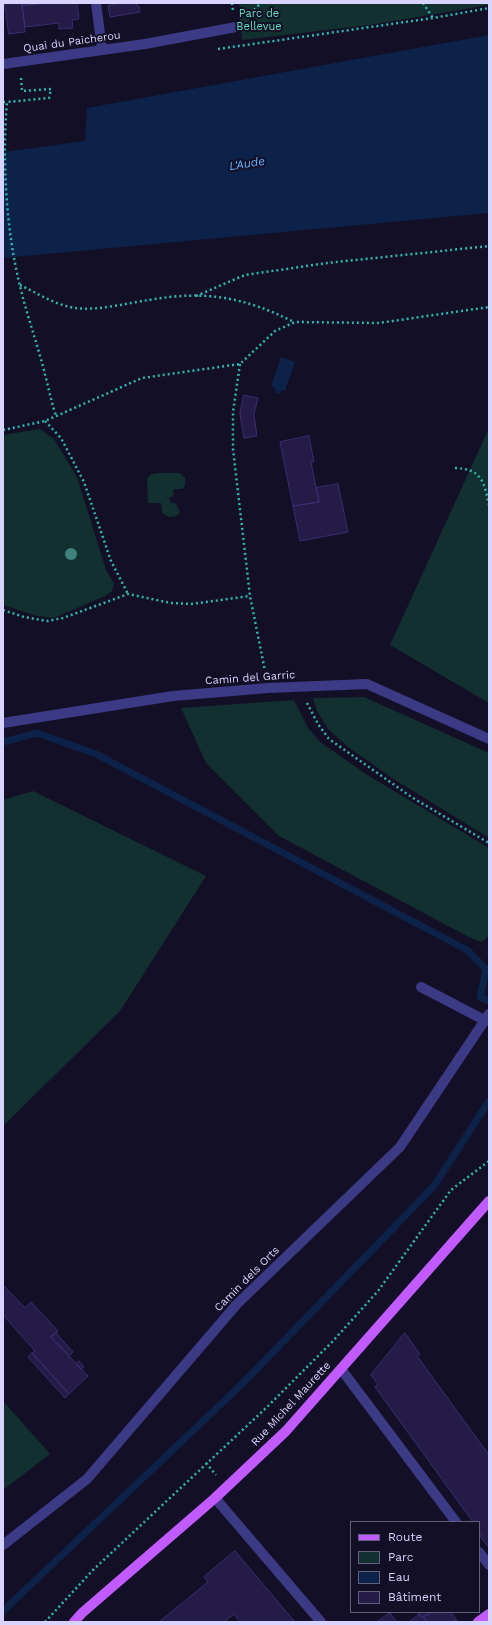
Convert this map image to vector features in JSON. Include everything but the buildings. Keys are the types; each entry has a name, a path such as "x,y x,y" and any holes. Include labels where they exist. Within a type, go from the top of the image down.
{"main road":[{"name":"Rue Michel Maurette","path":"74,1622 82,1613 215,1498 286,1431 489,1200"},
{"path":"478,1622 489,1614"}],"street":[{"path":"96,3 102,49"},
{"name":"Quai du Paicherou","path":"3,64 145,44 236,27"},
{"name":"Camin del Garric","path":"3,723 173,696 268,688 366,684 489,738"},
{"path":"421,987 487,1018"},
{"name":"Camin dels Orts","path":"3,1545 87,1479 238,1304 400,1147 487,1018"},
{"path":"341,1369 455,1521"},
{"path":"215,1498 321,1622"},
{"path":"480,1553 489,1565"}],"path":[{"path":"423,3 433,18"},
{"path":"212,50 433,18 489,8"},
{"path":"3,102 49,98 51,89 22,91 21,78 29,76"},
{"path":"7,102 4,136 11,236 20,285 42,365 48,393 56,416"},
{"path":"196,296 245,275 327,263 489,246"},
{"path":"20,285 76,308 107,307 172,296 221,296 266,308 295,322"},
{"path":"3,430 46,421 142,378 240,364 275,331 295,322 380,323 489,307"},
{"path":"240,364 233,412 233,450 250,596 268,688"},
{"path":"46,421 61,438 84,482 110,561 128,594"},
{"path":"455,468 464,468 476,473 485,484 489,505"},
{"path":"3,610 47,621 63,618 128,594 171,603 191,604 250,596"},
{"path":"299,687 318,724 329,739 413,798 489,843"},
{"path":"45,1622 93,1570 266,1408 333,1341 378,1291 451,1190 489,1161"}],"green space":[{"name":"Parc de Bellevue","path":"239,3 489,3 489,5 370,25 242,40"},
{"path":"489,428 489,703 390,645"},
{"path":"40,429 54,439 77,477 106,570 114,583 112,591 105,596 54,618 37,616 3,605 3,435"},
{"path":"180,473 185,478 185,486 182,489 174,489 173,497 169,497 170,502 176,504 180,512 177,516 169,517 162,513 161,503 148,503 147,479 151,474"},
{"path":"364,697 489,753 489,838 392,778 348,747 328,729 317,711 313,698"},
{"path":"294,700 308,728 320,742 369,776 489,848 489,934 486,939 481,942 467,936 279,836 206,763 181,708"},
{"path":"33,791 206,876 120,1011 3,1126 3,800"},
{"path":"3,1401 50,1454 3,1490"}],"water":[{"name":"L'Aude","path":"489,35 489,213 3,258 3,152 85,141 87,108"},
{"path":"281,357 295,362 285,391 282,390 278,394 276,393 274,387 271,386"}],"waterway":[{"path":"3,742 37,733 96,754 467,950 486,969 480,997 489,1001"},
{"path":"3,1611 242,1384 434,1186 489,1101"}]}
